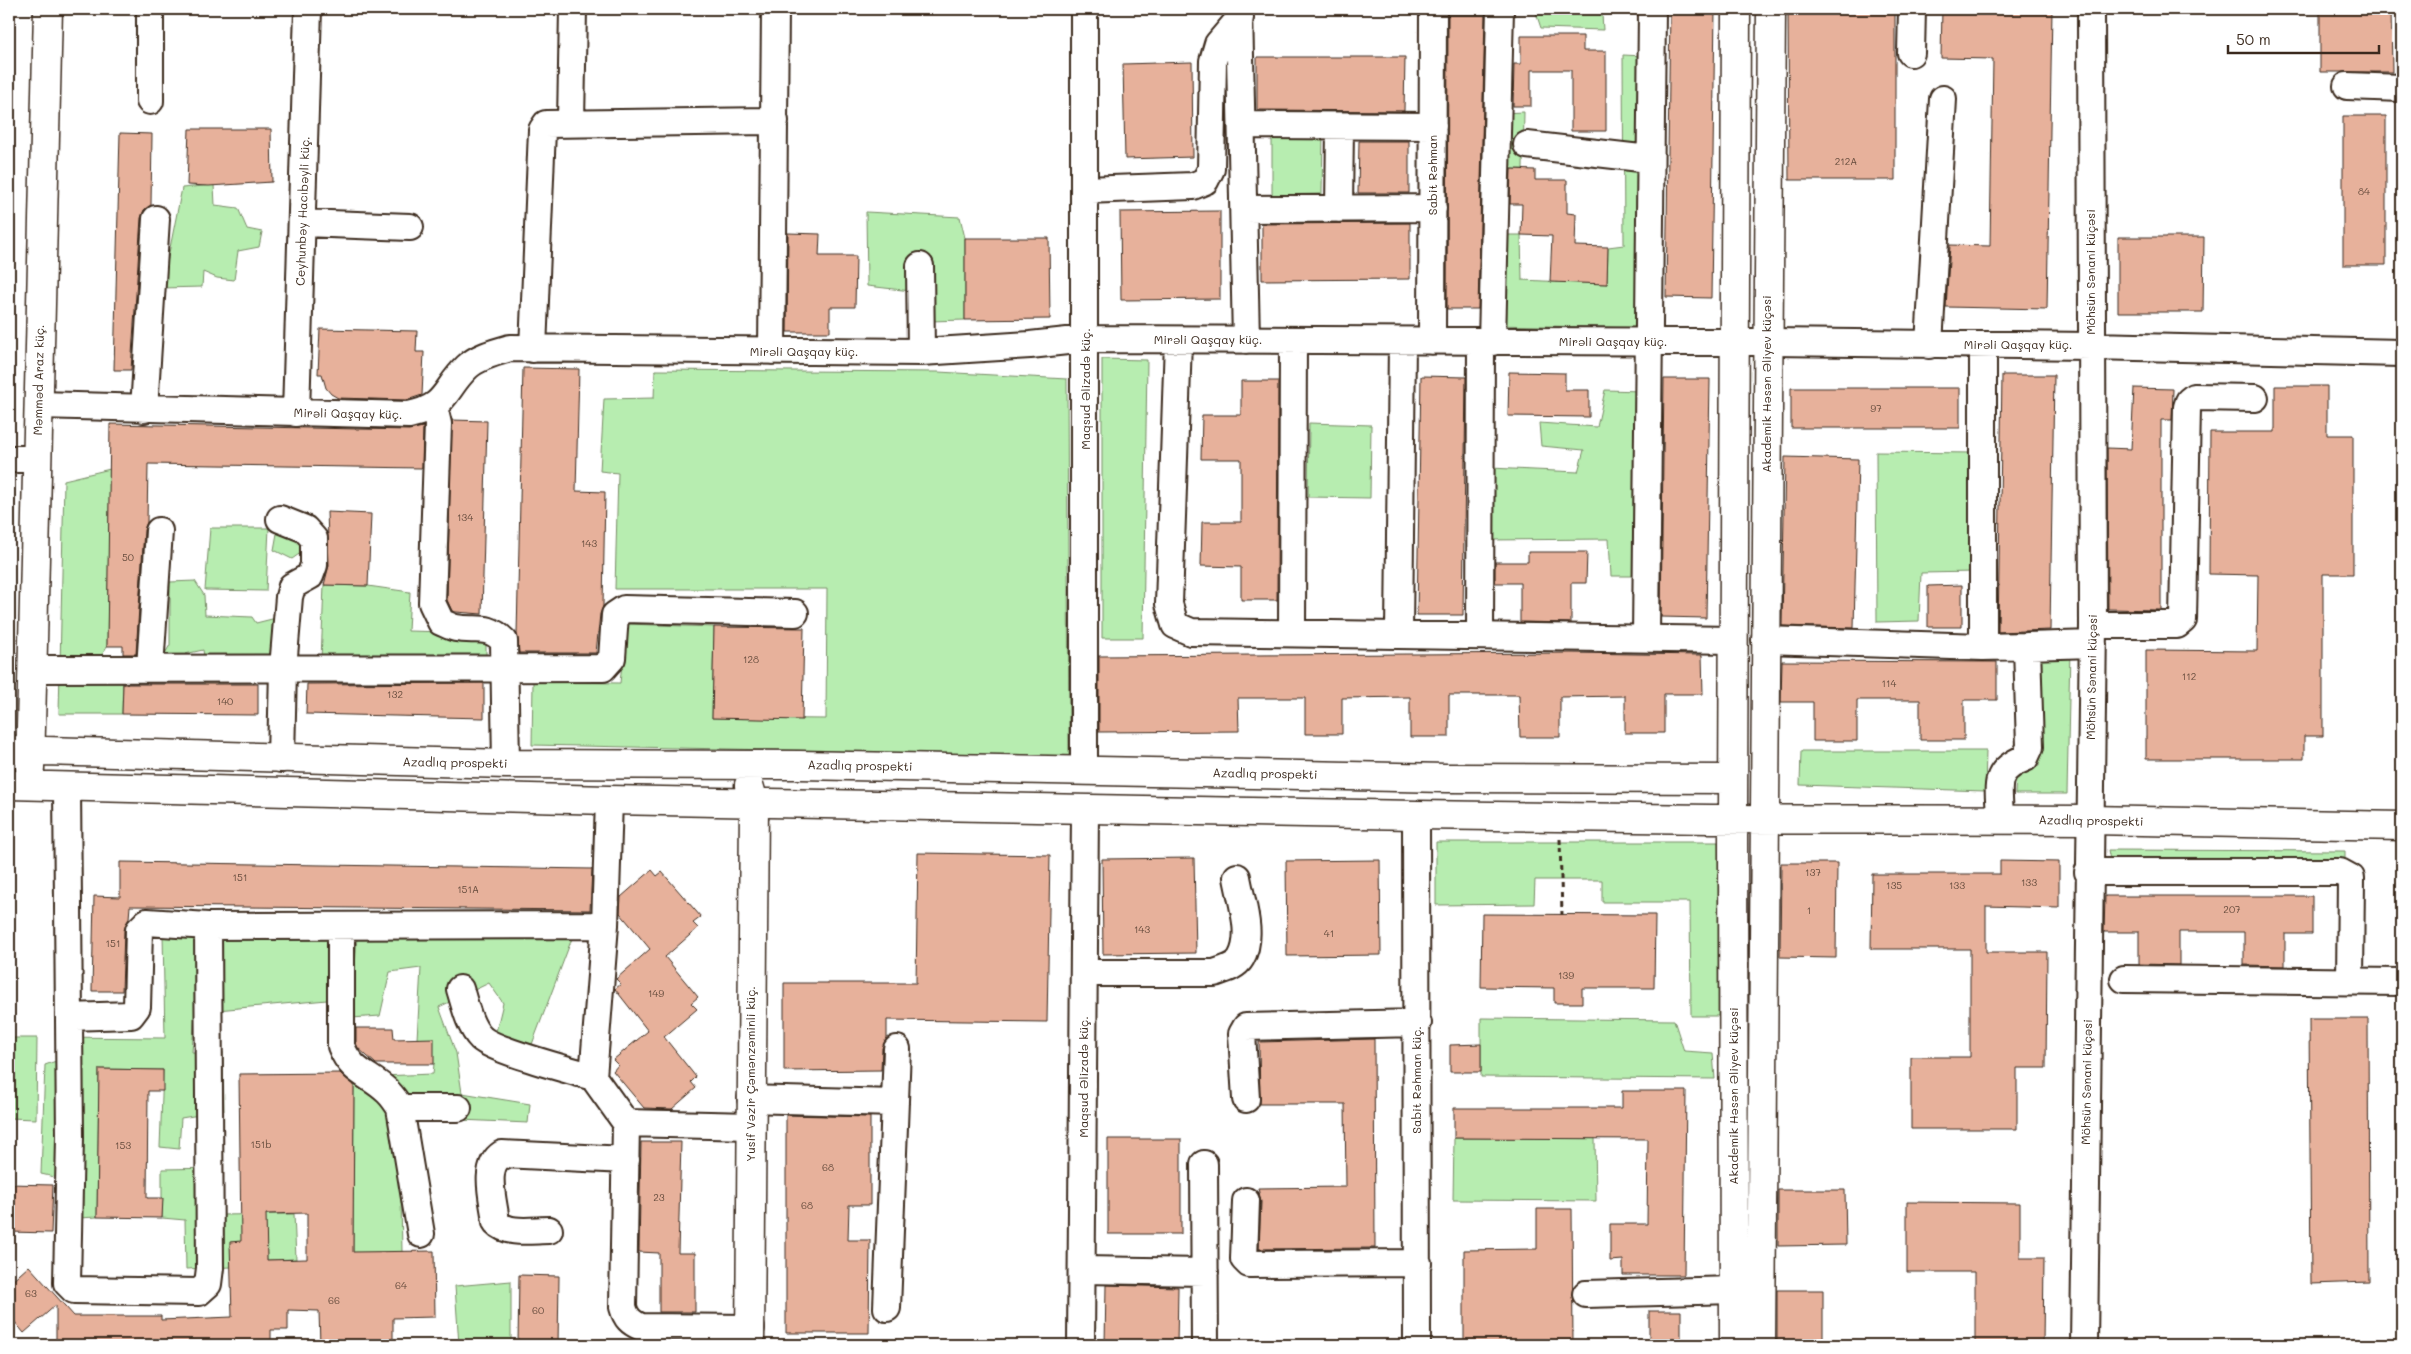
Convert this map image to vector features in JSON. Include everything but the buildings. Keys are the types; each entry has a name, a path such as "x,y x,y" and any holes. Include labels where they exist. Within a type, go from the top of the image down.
{"main road":[{"name":"Məmməd Araz küç.","path":"19,785 20,750 33,669 48,9"},
{"path":"1726,772 1734,640 1736,9"},
{"name":"Akademik Həsən Əliyev küçəsi","path":"1761,1345 1763,847 1772,819 1765,759 1771,9"},
{"name":"Azadlıq prospekti","path":"20,750 506,764 1084,770 1436,778 1726,772"},
{"path":"330,792 322,785 321,776 324,767 331,760"},
{"path":"732,765 747,781 754,802"},
{"name":"Akademik Həsən Əliyev küçəsi","path":"1726,772 1722,819 1733,846 1734,1345"},
{"path":"19,785 609,800 1722,819"},
{"name":"Yusif Vəzir Çəmənzəminli küç.","path":"750,1336 754,802"},
{"name":"Azadlıq prospekti","path":"1722,819 2090,820 2402,826"}],"street":[{"path":"150,9 150,101"},
{"name":"Ceyhunbəy Hacıbəyli küç.","path":"296,413 308,9"},
{"path":"570,122 573,9"},
{"path":"772,352 776,9"},
{"name":"Maqsud Əlizadə küç.","path":"1084,9 1086,339 1084,770"},
{"name":"Sabit Rəhman","path":"1432,341 1433,9"},
{"path":"1480,636 1486,341 1500,9"},
{"path":"1646,638 1650,342 1649,159 1652,9"},
{"path":"1911,53 1912,9"},
{"name":"Möhsün Sənani küçəsi","path":"2084,1345 2088,872 2093,634 2091,9"},
{"path":"1085,190 1193,186 1205,181 1211,169 1213,61 1218,44 1240,13"},
{"path":"1240,13 1246,340"},
{"path":"2347,86 2402,88"},
{"path":"1929,345 1943,99"},
{"path":"533,349 542,130 546,124 570,122 775,121"},
{"path":"1243,125 1433,126"},
{"path":"1340,126 1340,209"},
{"path":"1527,145 1649,159"},
{"path":"1244,209 1432,208"},
{"path":"144,409 156,219"},
{"path":"303,223 410,226"},
{"path":"920,266 921,352"},
{"name":"Mirəli Qaşqay küç.","path":"39,405 409,415 434,407 444,398 468,366 496,352 510,348 921,352 1030,345 1086,339 1178,341 1767,342 2402,352"},
{"path":"1292,632 1293,340"},
{"path":"1178,341 1169,604 1175,625 1191,632 1734,640"},
{"path":"1399,634 1402,341"},
{"path":"1983,345 1983,648"},
{"path":"1765,640 1983,648 2027,646 2093,634 2177,625 2183,620 2187,407 2189,401 2194,397 2255,398"},
{"path":"434,407 438,424 432,603 441,622 456,628 486,629 496,633 504,641 506,667 506,764"},
{"path":"9,459 37,460"},
{"path":"280,519 304,529 314,539 314,565 310,576 292,586 289,597 283,668 281,759"},
{"path":"150,668 158,531"},
{"path":"33,669 603,668 612,658 615,615 624,609 795,613"},
{"path":"2000,820 2000,777 2009,764 2025,758 2030,747 2027,646"},
{"path":"67,787 69,1017 67,1283 74,1290 86,1292 199,1292 208,1284 210,1268 208,926"},
{"path":"593,1077 605,925 609,800"},
{"name":"Maqsud Əlizadə küç.","path":"1082,1345 1085,809"},
{"name":"Sabit Rəhman küç.","path":"1416,815 1418,1024 1417,1345"},
{"path":"2088,872 2340,872 2346,874 2351,878 2350,980"},
{"path":"1084,973 1214,973 1232,966 1241,959 1247,937 1237,877"},
{"path":"69,1017 132,1015 138,1007 139,930 147,922 208,926 605,925"},
{"path":"341,926 341,1046 346,1059 355,1070 388,1092 400,1108 421,1234"},
{"path":"2124,979 2402,982"},
{"path":"460,989 473,1027 482,1038 497,1047 593,1077 626,1122 623,1307 626,1316 631,1322 641,1327 750,1336"},
{"path":"1246,1100 1242,1034 1246,1027 1418,1024"},
{"path":"888,1308 897,1049"},
{"path":"751,1099 895,1103"},
{"path":"400,1108 458,1108"},
{"path":"626,1122 751,1126"},
{"path":"549,1230 514,1230 502,1228 496,1222 490,1168 494,1159 502,1154 626,1160"},
{"path":"1204,1164 1205,1345"},
{"path":"1246,1201 1244,1259 1249,1264 1418,1263"},
{"path":"1083,1270 1205,1272"},
{"path":"1586,1294 1734,1290"}],"path":[{"path":"1559,816 1562,915"}],"green space":[{"path":"1528,9 1589,9 1589,13 1602,14 1603,30 1541,28 1536,13"},
{"path":"1623,55 1644,56 1642,328 1494,325 1498,235 1521,235 1522,280 1607,284 1608,247 1624,245"},
{"path":"1524,112 1523,169 1501,169 1501,113"},
{"path":"1323,133 1322,194 1272,195 1272,134"},
{"path":"214,185 215,205 238,208 247,229 262,232 259,247 238,251 234,280 217,278 203,272 202,287 162,288 182,188"},
{"path":"866,212 960,217 965,238 965,320 930,321 929,293 867,286"},
{"path":"1102,359 1147,360 1143,638 1102,638"},
{"path":"655,370 938,372 1067,379 1069,756 532,745 533,682 620,683 626,624 714,627 712,718 826,719 827,589 615,589 618,473 600,471 604,399 654,398"},
{"path":"1605,390 1642,391 1640,576 1611,576 1609,539 1490,540 1490,468 1578,472 1584,450 1541,446 1539,423 1597,427"},
{"path":"1309,423 1371,425 1370,498 1308,497"},
{"path":"1876,452 1975,453 1975,572 1921,573 1919,621 1877,622"},
{"path":"110,469 107,646 92,673 123,675 122,714 59,714 64,480"},
{"path":"279,522 302,532 302,552 292,559 274,550"},
{"path":"210,528 269,528 266,591 205,590"},
{"path":"195,581 204,595 205,615 252,617 256,623 276,618 278,655 232,661 214,655 205,663 203,650 185,654 183,664 161,660 170,645 170,582"},
{"path":"324,585 368,586 410,592 408,631 486,633 486,660 321,660"},
{"path":"2070,649 2067,794 2015,794 2016,774 2039,766 2037,655"},
{"path":"1801,751 1986,751 1985,791 1800,785"},
{"path":"1436,842 1718,842 1718,1016 1691,1016 1690,902 1602,902 1602,880 1535,880 1534,904 1436,905"},
{"path":"2108,850 2345,851 2345,862 2110,860"},
{"path":"574,933 531,1047 496,1032 503,1003 489,983 439,1007 456,1053 462,1093 530,1104 528,1123 415,1118 400,1142 402,1252 353,1254 354,1077 433,1074 434,1064 417,1039 421,968 390,972 380,1016 352,1018 357,935"},
{"path":"163,934 328,934 327,1000 195,1012 192,1052 223,1052 224,1111 181,1118 179,1149 160,1147 163,1070 99,1069 97,1217 60,1219 59,1178 41,1174 45,1065 56,1061 57,1037 165,1038"},
{"path":"1481,1018 1674,1020 1684,1051 1713,1053 1715,1079 1481,1077"},
{"path":"9,1038 37,1038 36,1119 9,1118"},
{"path":"1454,1138 1595,1138 1596,1201 1453,1200"},
{"path":"218,1168 220,1215 294,1214 296,1259 267,1260 266,1241 231,1242 231,1267 186,1269 185,1220 162,1218 162,1169"},
{"path":"511,1281 511,1345 459,1345 455,1286"}]}
